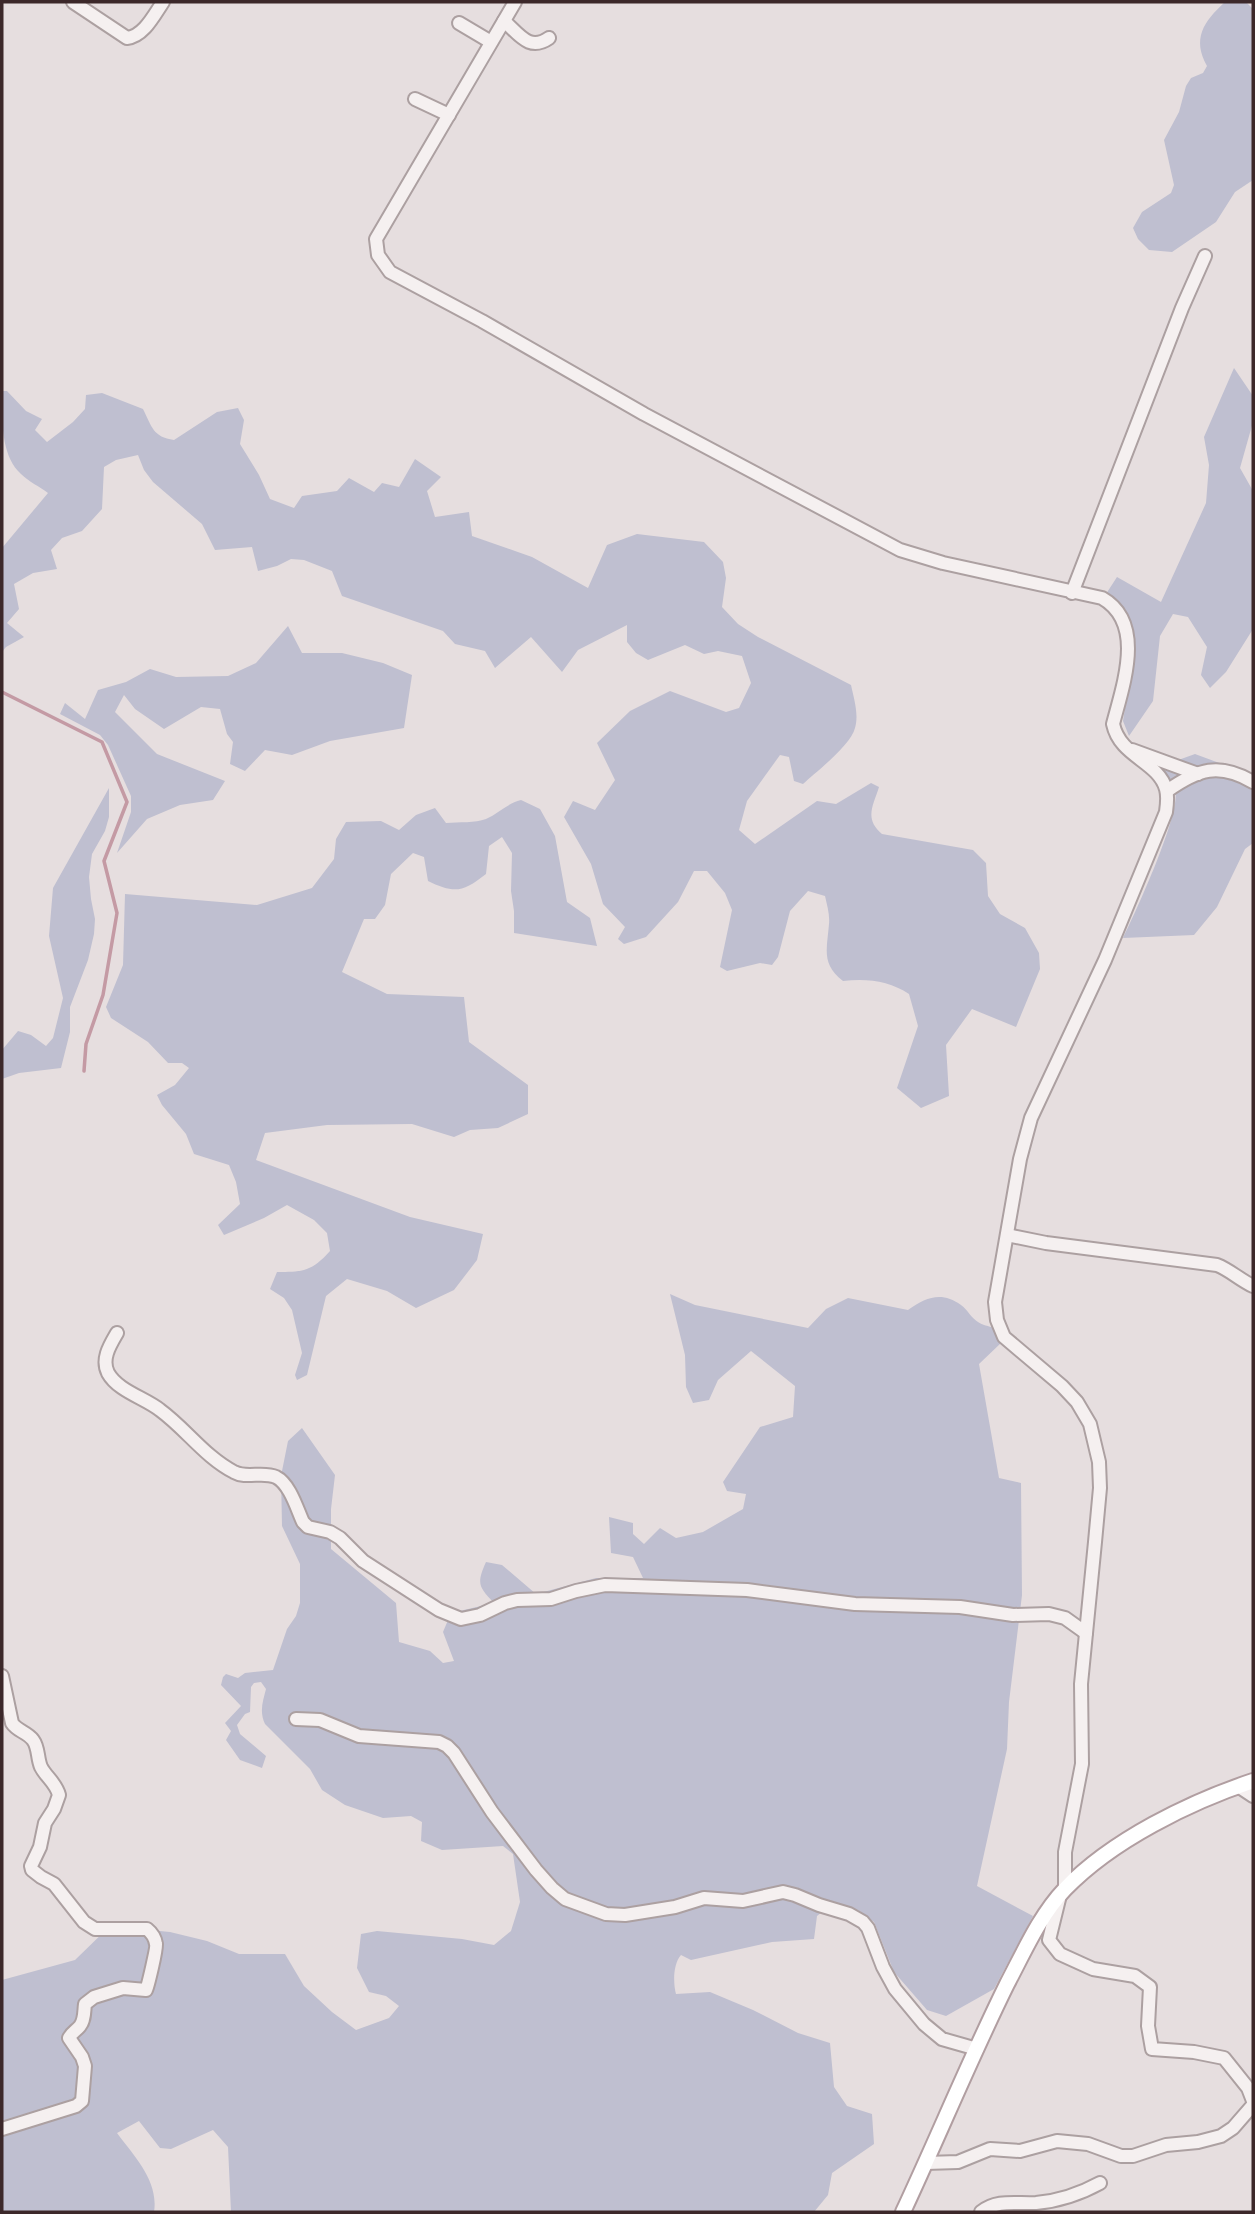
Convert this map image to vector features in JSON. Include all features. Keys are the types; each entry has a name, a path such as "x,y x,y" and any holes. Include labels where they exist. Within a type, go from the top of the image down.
{"main road":[{"path":"903,2212 976,2049 1029,1942 1063,1892 1091,1866 1135,1836 1198,1803 1253,1781"}],"street":[{"path":"73,2 127,38 141,33 163,2"},
{"path":"510,4 504,21 376,239 378,255 390,272 482,321 644,414 900,550 943,563 1101,598 1110,603 1124,619 1127,643 1126,672 1113,724 1117,739 1157,774 1167,791 1166,812 1105,960 1031,1118 1020,1158 995,1310 1000,1330 1010,1343 1077,1402 1090,1424 1097,1449 1100,1489 1081,1695 1082,1764 1065,1852 1063,1892 1049,1940 1060,1954 1093,1969 1135,1976 1150,1987 1148,2026 1152,2049 1194,2052 1224,2058 1248,2088 1253,2103 1233,2128 1221,2136 1166,2145 1133,2155 1121,2156 1088,2144 1057,2141 1020,2151 990,2149 958,2162 926,2163"},
{"path":"504,21 534,44 549,38"},
{"path":"459,23 491,42"},
{"path":"415,99 449,115"},
{"path":"1072,593 1182,308 1205,256"},
{"path":"1124,747 1198,774"},
{"path":"1167,791 1182,780 1198,774 1226,769 1253,782"},
{"path":"1007,1235 1046,1243 1217,1265 1253,1286"},
{"path":"117,1333 108,1349 106,1364 109,1374 119,1385 159,1409 216,1460 236,1474 275,1477 285,1486 308,1527 330,1532 340,1538 363,1561 453,1617 471,1618 517,1600 551,1599 605,1585 747,1590 867,1605 960,1607 1013,1615 1049,1614 1065,1618 1086,1633"},
{"path":"2,1676 14,1728 32,1738 41,1767 52,1780 59,1795 45,1823 32,1870 54,1884 91,1927 147,1929 151,1932 156,1948 146,1990 123,1988 93,1997 85,2004 80,2026 69,2038 85,2066 82,2101 76,2106 2,2129"},
{"path":"296,1719 320,1720 359,1736 439,1742 447,1746 536,1870 565,1899 585,1907 606,1914 625,1915 675,1907 704,1898 743,1900 783,1892 858,1918 868,1928 895,1989 924,2024 942,2039 976,2049"},
{"path":"1238,1786 1253,1796"},
{"path":"981,2212 996,2204 1037,2203 1074,2196 1100,2183"}],"shaded area":[{"path":"1225,2 1246,2 1253,9 1253,180 1235,192 1216,222 1172,252 1149,250 1138,239 1133,228 1142,212 1171,193 1174,185 1164,140 1179,112 1186,86 1191,78 1203,73 1207,66 1200,47 1202,31"},
{"path":"1234,368 1253,396 1253,422 1240,468 1253,491 1253,629 1226,672 1210,688 1201,675 1207,647 1188,617 1173,614 1160,636 1153,701 1129,736 1123,721 1131,667 1133,627 1125,609 1106,594 1117,577 1161,602 1206,503 1209,465 1204,437"},
{"path":"2,391 7,391 26,411 42,419 35,430 47,442 85,409 86,395 102,393 143,409 157,434 174,440 217,412 238,408 244,420 240,444 270,499 294,508 302,496 337,491 349,478 374,492 382,483 399,487 415,459 441,477 427,491 435,517 469,512 472,536 532,557 588,588 607,545 637,534 704,542 723,562 726,578 722,607 738,624 758,637 851,685 856,706 856,723 852,735 840,750 803,784 794,781 789,757 780,755 747,801 739,830 755,844 817,801 836,804 871,783 879,787 872,818 882,834 973,850 986,863 988,896 1000,914 1025,928 1039,953 1040,969 1016,1027 972,1009 946,1045 949,1096 921,1108 897,1088 918,1026 909,994 886,983 869,980 843,981 836,975 827,956 829,921 825,896 808,891 790,911 778,957 772,965 760,963 727,971 720,967 732,910 725,893 707,871 694,871 678,902 646,937 624,944 618,939 625,927 603,904 591,864 564,817 573,801 595,810 615,780 597,743 630,711 670,691 726,712 739,708 751,683 742,656 718,651 704,654 685,645 648,660 636,653 627,642 627,625 578,650 562,672 531,637 495,668 485,651 455,644 443,631 342,596 332,571 304,560 291,559 258,571 252,547 215,550 202,524 153,482 138,455 116,460 104,467 102,509 82,531 62,538 51,550 57,569 33,573 14,584 19,609 7,623 24,637 2,652 2,548 48,493 21,474 9,457 4,435"},
{"path":"288,626 302,653 342,653 383,663 412,675 404,728 330,741 292,755 265,750 245,771 230,764 233,742 227,734 220,709 201,707 164,729 135,709 124,695 115,712 157,754 225,781 213,800 180,805 147,819 117,853 131,812 131,796 108,745 100,735 60,714 65,703 85,719 98,690 126,682 150,669 176,677 228,676 256,663"},
{"path":"1195,754 1222,764 1253,787 1253,843 1245,849 1217,907 1194,935 1123,938 1172,819 1175,790 1159,767"},
{"path":"109,788 109,817 105,831 92,854 89,877 95,919 94,934 88,960 70,1007 70,1032 61,1068 19,1073 2,1079 2,1050 18,1031 31,1035 46,1046 53,1038 63,998 49,936 53,888"},
{"path":"521,800 540,809 555,836 567,902 590,918 597,946 514,933 512,853 502,837 489,846 486,874 465,888 445,888 428,881 424,857 413,853 391,874 385,905 375,919 364,919 342,972 387,994 464,997 469,1042 528,1085 528,1114 498,1128 470,1130 454,1137 412,1124 327,1125 265,1133 256,1160 410,1217 483,1234 477,1260 454,1290 416,1308 387,1291 347,1279 326,1296 307,1375 297,1380 295,1375 302,1353 292,1310 284,1298 270,1289 277,1272 307,1269 324,1258 330,1251 327,1233 314,1220 287,1205 224,1235 218,1225 240,1204 236,1182 229,1165 194,1154 186,1134 157,1095 175,1085 189,1068 182,1063 168,1063 148,1042 111,1018 106,1007 123,965 125,894 257,905 312,888 334,859 336,839 346,822 381,821 399,830 416,815 435,808 446,823 477,821"},
{"path":"670,1294 695,1305 808,1328 826,1309 848,1298 908,1310 928,1299 941,1297 963,1307 981,1324 994,1328 1001,1343 979,1364 999,1478 1021,1483 1022,1595 1009,1702 1007,1749 977,1886 1033,1916 994,1989 946,2016 927,2010 894,1972 874,1922 858,1910 833,1903 817,1916 814,1939 772,1942 691,1960 681,1955 674,1974 676,1994 710,1992 798,2033 830,2043 834,2087 847,2106 872,2114 874,2144 832,2173 828,2195 814,2212 231,2212 228,2147 213,2130 171,2149 160,2148 139,2121 117,2133 149,2179 155,2201 154,2212 2,2212 2,1980 75,1960 110,1926 170,1932 207,1941 239,1954 285,1954 304,1986 356,2030 389,2018 399,2006 386,1996 369,1992 357,1968 361,1934 377,1931 462,1939 494,1945 511,1931 520,1902 513,1854 503,1846 442,1850 421,1841 422,1822 411,1816 383,1818 345,1805 322,1790 310,1769 265,1724 262,1710 266,1689 261,1682 254,1683 251,1687 250,1712 245,1714 237,1725 240,1734 266,1756 262,1768 240,1760 226,1740 231,1731 225,1723 241,1706 221,1685 226,1674 238,1678 245,1673 273,1670 287,1629 296,1616 300,1603 300,1564 282,1526 281,1476 288,1441 302,1428 335,1475 331,1509 331,1549 396,1603 399,1642 430,1651 443,1663 454,1661 443,1632 451,1613 494,1603 485,1593 480,1580 486,1562 502,1565 536,1594 596,1578 643,1578 633,1557 611,1553 609,1517 633,1523 633,1534 644,1544 660,1528 676,1538 703,1532 743,1509 746,1494 727,1491 723,1482 760,1427 793,1417 795,1386 751,1351 718,1380 709,1400 693,1403 686,1387 685,1355"}],"waterway":[{"path":"2,692 102,742 127,802 104,861 117,913 103,995 86,1044 84,1071"}]}
